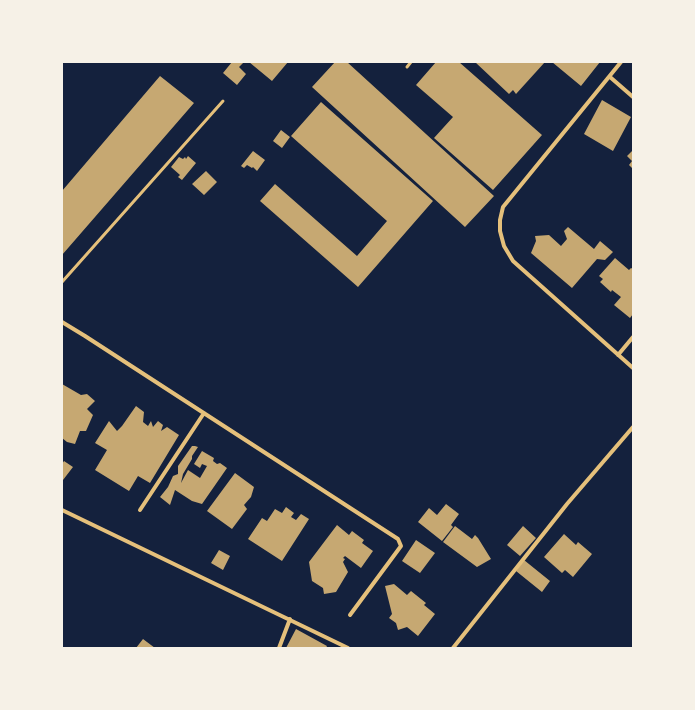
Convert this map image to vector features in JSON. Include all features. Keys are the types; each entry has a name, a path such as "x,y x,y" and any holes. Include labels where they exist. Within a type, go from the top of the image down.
{"street":[{"path":"621,62 503,207 500,220 500,232 504,246 513,261 633,368"},
{"path":"610,77 633,97"},
{"path":"62,322 398,539 401,546 350,615"},
{"path":"618,355 633,337"},
{"path":"140,510 204,413"},
{"path":"453,648 567,504 633,426"},
{"path":"62,510 348,648"},
{"path":"279,648 290,619"}],"lane":[{"path":"407,68 411,62"},
{"path":"62,282 223,101"}],"building":[{"path":"232,62 244,62 239,67 246,74 237,85 223,73"},
{"path":"249,62 288,62 272,81"},
{"path":"335,62 347,62 494,196 465,227 312,87"},
{"path":"436,62 459,62 542,135 493,190 434,138 453,117 416,85"},
{"path":"475,62 545,62 516,94 513,90 509,94"},
{"path":"552,62 600,62 581,86"},
{"path":"160,76 194,103 62,255 62,191"},
{"path":"602,100 631,117 613,151 584,134"},
{"path":"321,102 433,201 358,287 260,201 275,184 357,256 387,221 291,136"},
{"path":"281,130 290,137 282,148 273,141"},
{"path":"633,150 633,169 629,165 632,161 627,156"},
{"path":"253,151 265,160 257,171 253,167 252,168 247,165 244,168 241,166"},
{"path":"188,156 196,163 182,180 178,177 180,175 171,167 179,157 183,159 185,157 186,159"},
{"path":"206,171 217,182 204,195 192,184"},
{"path":"568,227 594,249 600,241 613,252 605,260 597,259 572,288 531,253 536,241 535,236 549,235 561,246 567,239 564,231"},
{"path":"615,258 629,270 631,268 633,269 633,314 630,318 614,305 621,297 612,290 611,292 600,282 603,279 599,276"},
{"path":"62,384 81,395 87,394 95,401 87,409 93,415 86,431 80,431 75,444 67,442 62,438"},
{"path":"136,406 144,412 143,422 148,426 151,421 153,427 158,421 163,425 161,431 167,427 179,435 150,483 138,476 129,491 95,470 107,450 95,443 109,421 117,431"},
{"path":"192,446 198,447 183,474 181,483 188,470 200,478 207,466 202,464 200,468 194,464 202,451 214,458 213,461 217,464 220,463 227,468 202,504 192,501 175,490 170,505 160,497 168,487 173,476 178,474 178,466"},
{"path":"64,461 73,467 63,480 62,464"},
{"path":"235,473 254,487 251,497 244,505 247,509 232,529 207,511"},
{"path":"446,504 459,514 451,525 453,527 442,541 418,522 429,508 437,515"},
{"path":"286,507 294,513 291,517 296,520 301,514 309,519 282,561 248,539 262,518 267,521 275,509 282,513"},
{"path":"337,525 349,535 352,531 364,540 362,543 373,551 361,568 345,556 343,558 345,559 343,562 348,572 336,592 324,594 323,588 312,581 309,562"},
{"path":"455,526 472,539 475,535 491,559 477,567 443,542"},
{"path":"523,526 536,538 520,556 507,545"},
{"path":"564,534 576,545 578,542 592,554 573,577 565,570 562,573 544,557"},
{"path":"416,540 435,553 420,573 402,561"},
{"path":"219,550 230,556 223,570 211,563"},
{"path":"524,560 550,581 542,592 516,571"},
{"path":"394,584 407,595 411,591 426,603 424,605 435,614 418,636 407,627 398,630 396,623 389,618 392,614 385,586"},
{"path":"296,629 327,646 326,648 286,648"},
{"path":"143,639 155,648 136,648"}]}
